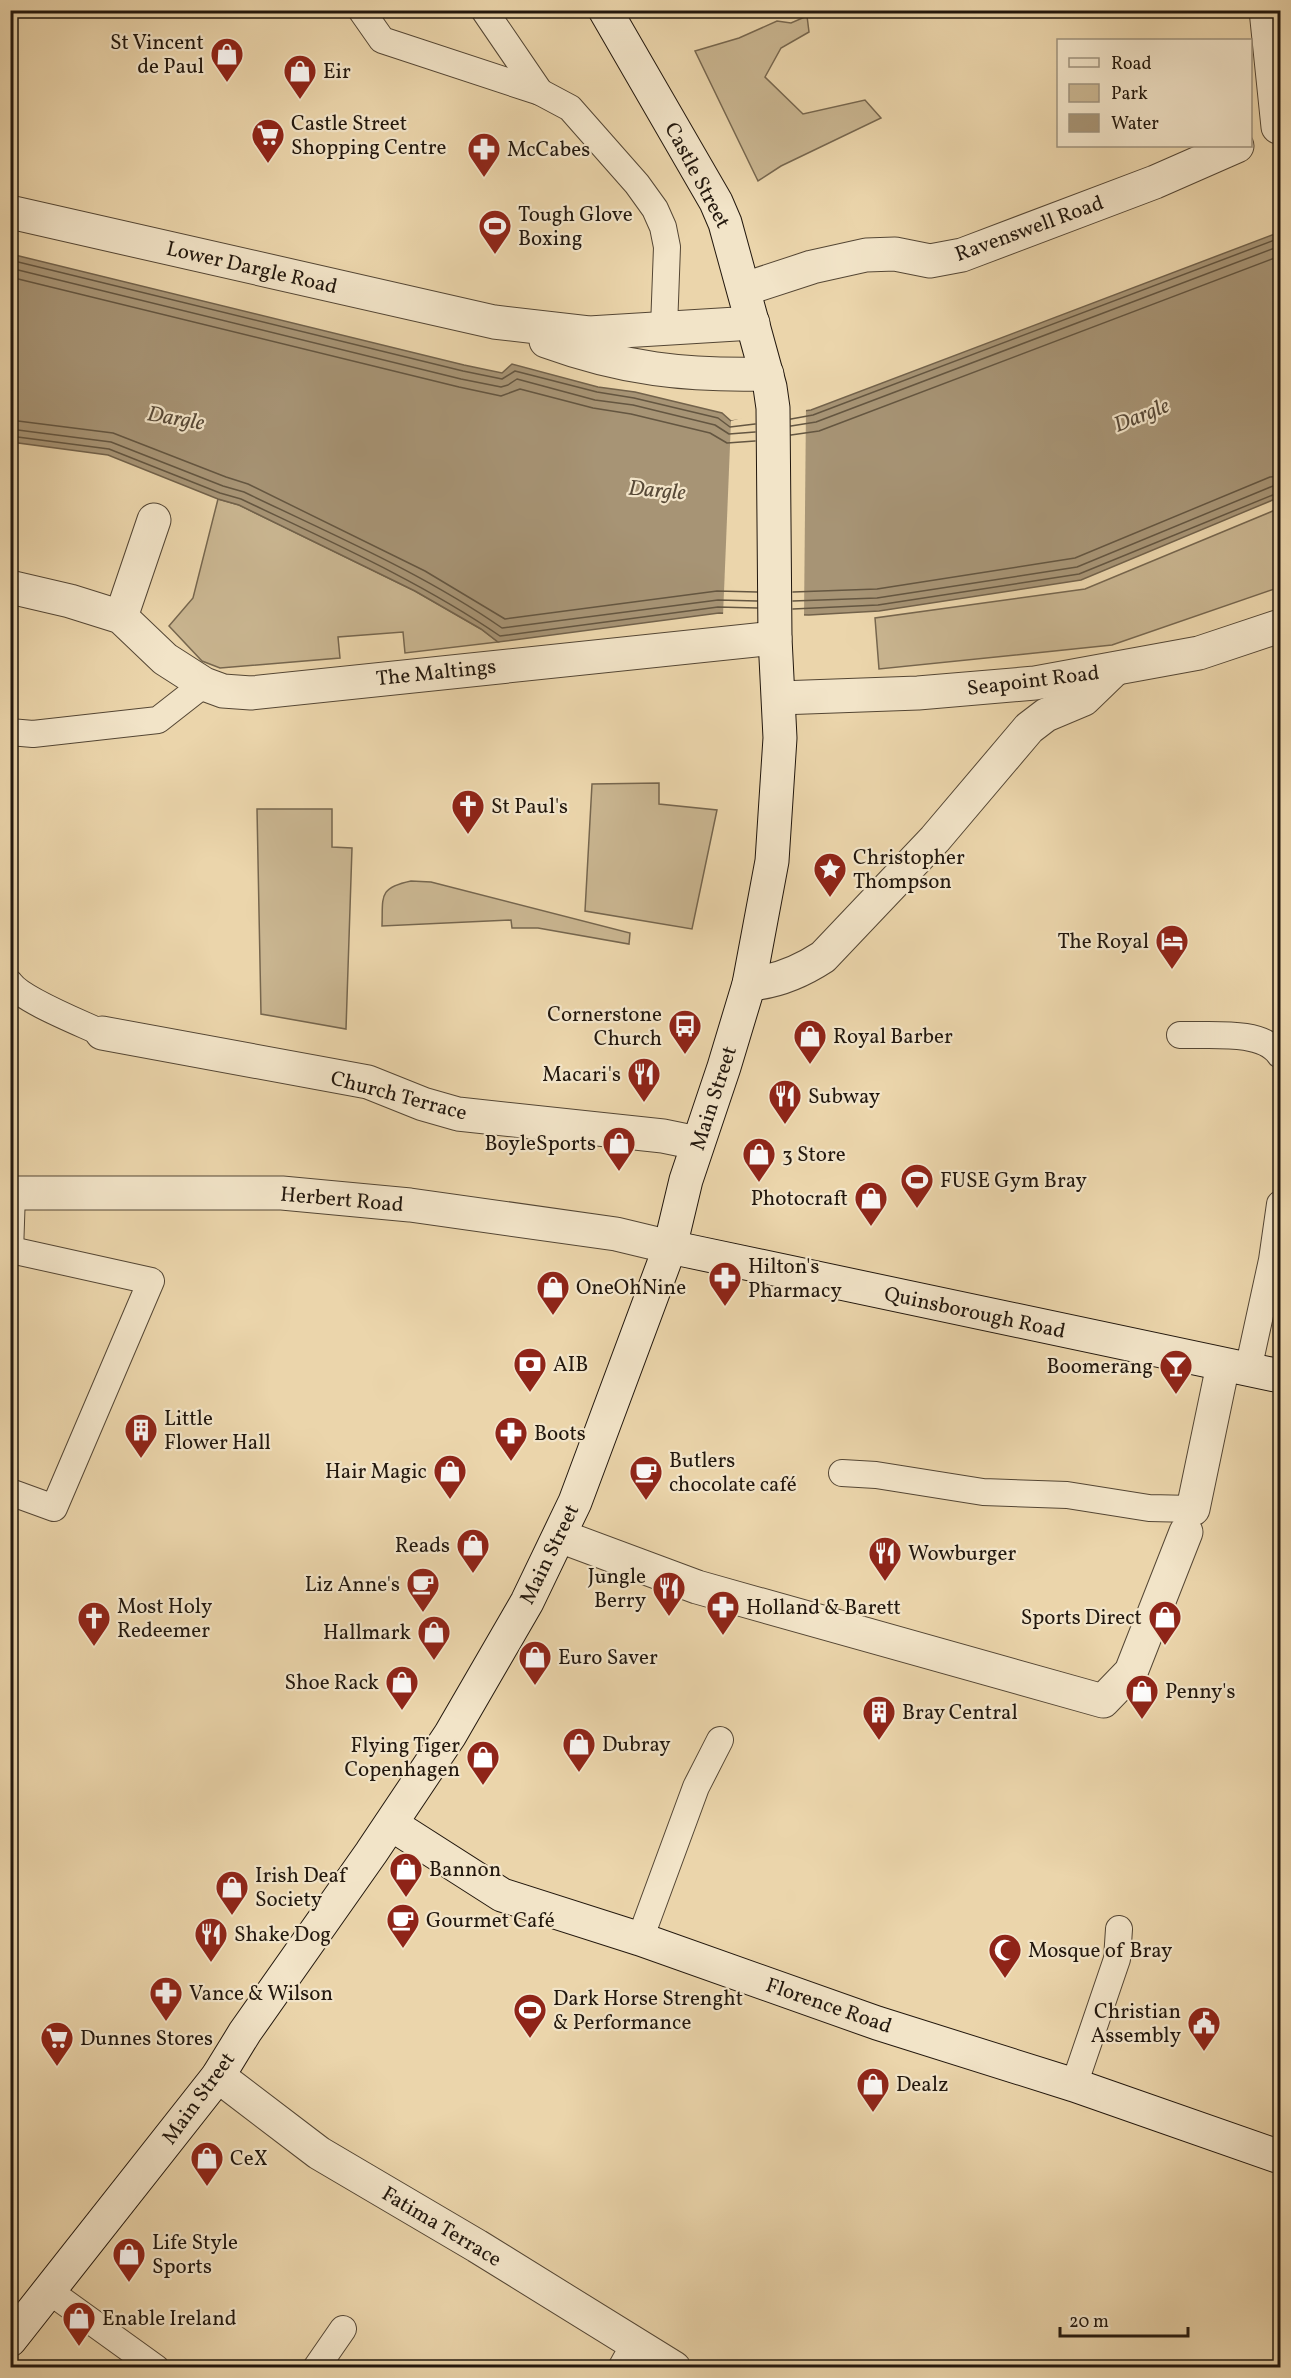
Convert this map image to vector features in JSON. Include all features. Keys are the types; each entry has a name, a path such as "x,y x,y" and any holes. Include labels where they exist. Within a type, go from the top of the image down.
{"street":[{"name":"Castle Street","path":"605,10 716,202 730,238 745,289 770,390 775,627"},
{"path":"1266,10 1270,131"},
{"name":"Ravenswell Road","path":"745,289 812,267 866,255 896,254 930,261 962,255 1155,182 1235,147"},
{"name":"Lower Dargle Road","path":"10,212 494,322 590,333 753,323"},
{"name":"Lower Dargle Road","path":"494,322 585,355 639,368 710,375 770,390"},
{"path":"121,617 154,520"},
{"name":"The Maltings","path":"10,587 70,601 121,617 165,659 204,684 224,691 251,693 775,627"},
{"name":"Seapoint Road","path":"779,698 918,693 1035,682 1199,654 1281,626"},
{"name":"Main Street","path":"10,2340 218,2076 245,2032 391,1824 468,1705 527,1602 560,1536 575,1502 670,1247 697,1143 724,1067 749,984 768,891 776,832 779,698 775,627"},
{"path":"749,984 790,975 823,957 935,839 1029,728 1046,715 1084,699 1114,670"},
{"name":"Church Terrace","path":"102,1034 368,1082 423,1104 458,1114 663,1136 697,1143"},
{"name":"Herbert Road","path":"11,1193 282,1193 410,1205 616,1234 670,1247"},
{"name":"Quinsborough Road","path":"670,1247 1281,1376"},
{"path":"560,1536 697,1587 1102,1701 1131,1672 1190,1521 1235,1367"},
{"name":"Florence Road","path":"391,1824 501,1895 640,1939 877,2023 1074,2085 1281,2157"},
{"name":"Fatima Terrace","path":"218,2076 319,2153 477,2246 628,2355 674,2367"}],"lane":[{"path":"361,10 382,40 540,92 570,108 618,160 655,209 663,227 667,247 664,328"},
{"path":"484,10 540,92"},
{"path":"10,732 33,734 158,720 204,684"},
{"path":"10,983 14,989 39,1003 102,1034"},
{"path":"1180,1035 1254,1038 1275,1047 1281,1054"},
{"path":"10,1492 54,1508 151,1281 11,1251 11,1193"},
{"path":"1235,1367 1272,1260 1281,1204"},
{"path":"842,1473 876,1475 983,1492 1067,1495 1149,1508 1190,1521"},
{"path":"640,1939 696,1787 720,1740"},
{"path":"1074,2085 1117,1959 1119,1929"},
{"path":"50,2290 156,2367"},
{"path":"316,2367 343,2329"}],"green space":[{"path":"807,16 809,32 781,48 765,77 803,114 865,100 881,118 781,166 758,181 695,51 739,38 777,21 791,23"},
{"path":"218,499 239,505 415,591 481,629 498,642 405,653 403,632 338,637 340,658 220,668 202,661 169,626 193,598"},
{"path":"1280,508 1280,587 1112,645 879,669 875,618 1085,589"},
{"path":"659,783 659,804 717,810 692,929 585,911 592,784"},
{"path":"257,809 332,809 332,847 352,848 346,1029 261,1014"},
{"path":"411,881 431,882 630,933 629,944 538,928 512,928 511,920 382,926 384,895 393,887"}],"water":[{"name":"Dargle","path":"1280,232 1280,497 1081,580 879,611 809,615 719,613 498,642 481,629 415,591 239,505 218,499 108,455 11,442 11,254 464,365 502,373 512,364 598,387 635,392 722,413 731,421 811,410"}],"pier":[{"path":"806,407 804,616 723,616 731,421"}],"place":[{"name":"St Vincent de Paul","path":"227,83"},
{"name":"Eir","path":"300,100"},
{"name":"Castle Street Shopping Centre","path":"268,164"},
{"name":"McCabes","path":"484,178"},
{"name":"Tough Glove Boxing","path":"495,255"},
{"name":"St Paul's","path":"468,835"},
{"name":"Christopher Thompson","path":"830,898"},
{"name":"The Royal","path":"1172,970"},
{"name":"Cornerstone Church","path":"685,1055"},
{"name":"Royal Barber","path":"810,1065"},
{"name":"Macari's","path":"644,1103"},
{"name":"Subway","path":"785,1125"},
{"name":"BoyleSports","path":"619,1172"},
{"name":"3 Store","path":"759,1183"},
{"name":"FUSE Gym Bray","path":"917,1209"},
{"name":"Photocraft","path":"871,1227"},
{"name":"Hilton's Pharmacy","path":"725,1307"},
{"name":"OneOhNine","path":"553,1316"},
{"name":"AIB","path":"530,1393"},
{"name":"Boomerang","path":"1176,1395"},
{"name":"Little Flower Hall","path":"141,1459"},
{"name":"Boots","path":"511,1462"},
{"name":"Hair Magic","path":"450,1500"},
{"name":"Butlers chocolate café","path":"646,1501"},
{"name":"Reads","path":"473,1574"},
{"name":"Wowburger","path":"885,1582"},
{"name":"Liz Anne's","path":"423,1613"},
{"name":"Jungle Berry","path":"669,1617"},
{"name":"Holland & Barett","path":"723,1636"},
{"name":"Sports Direct","path":"1165,1646"},
{"name":"Most Holy Redeemer","path":"94,1647"},
{"name":"Hallmark","path":"434,1661"},
{"name":"Euro Saver","path":"535,1686"},
{"name":"Shoe Rack","path":"402,1711"},
{"name":"Penny's","path":"1142,1720"},
{"name":"Bray Central","path":"879,1741"},
{"name":"Dubray","path":"579,1773"},
{"name":"Flying Tiger Copenhagen","path":"483,1786"},
{"name":"Bannon","path":"406,1898"},
{"name":"Irish Deaf Society","path":"232,1916"},
{"name":"Gourmet Café","path":"403,1949"},
{"name":"Shake Dog","path":"211,1963"},
{"name":"Mosque of Bray","path":"1005,1979"},
{"name":"Vance & Wilson","path":"166,2022"},
{"name":"Dark Horse Strenght & Performance","path":"530,2039"},
{"name":"Christian Assembly","path":"1204,2052"},
{"name":"Dunnes Stores","path":"57,2067"},
{"name":"Dealz","path":"873,2113"},
{"name":"CeX","path":"207,2187"},
{"name":"Life Style Sports","path":"129,2283"},
{"name":"Enable Ireland","path":"79,2347"}]}
